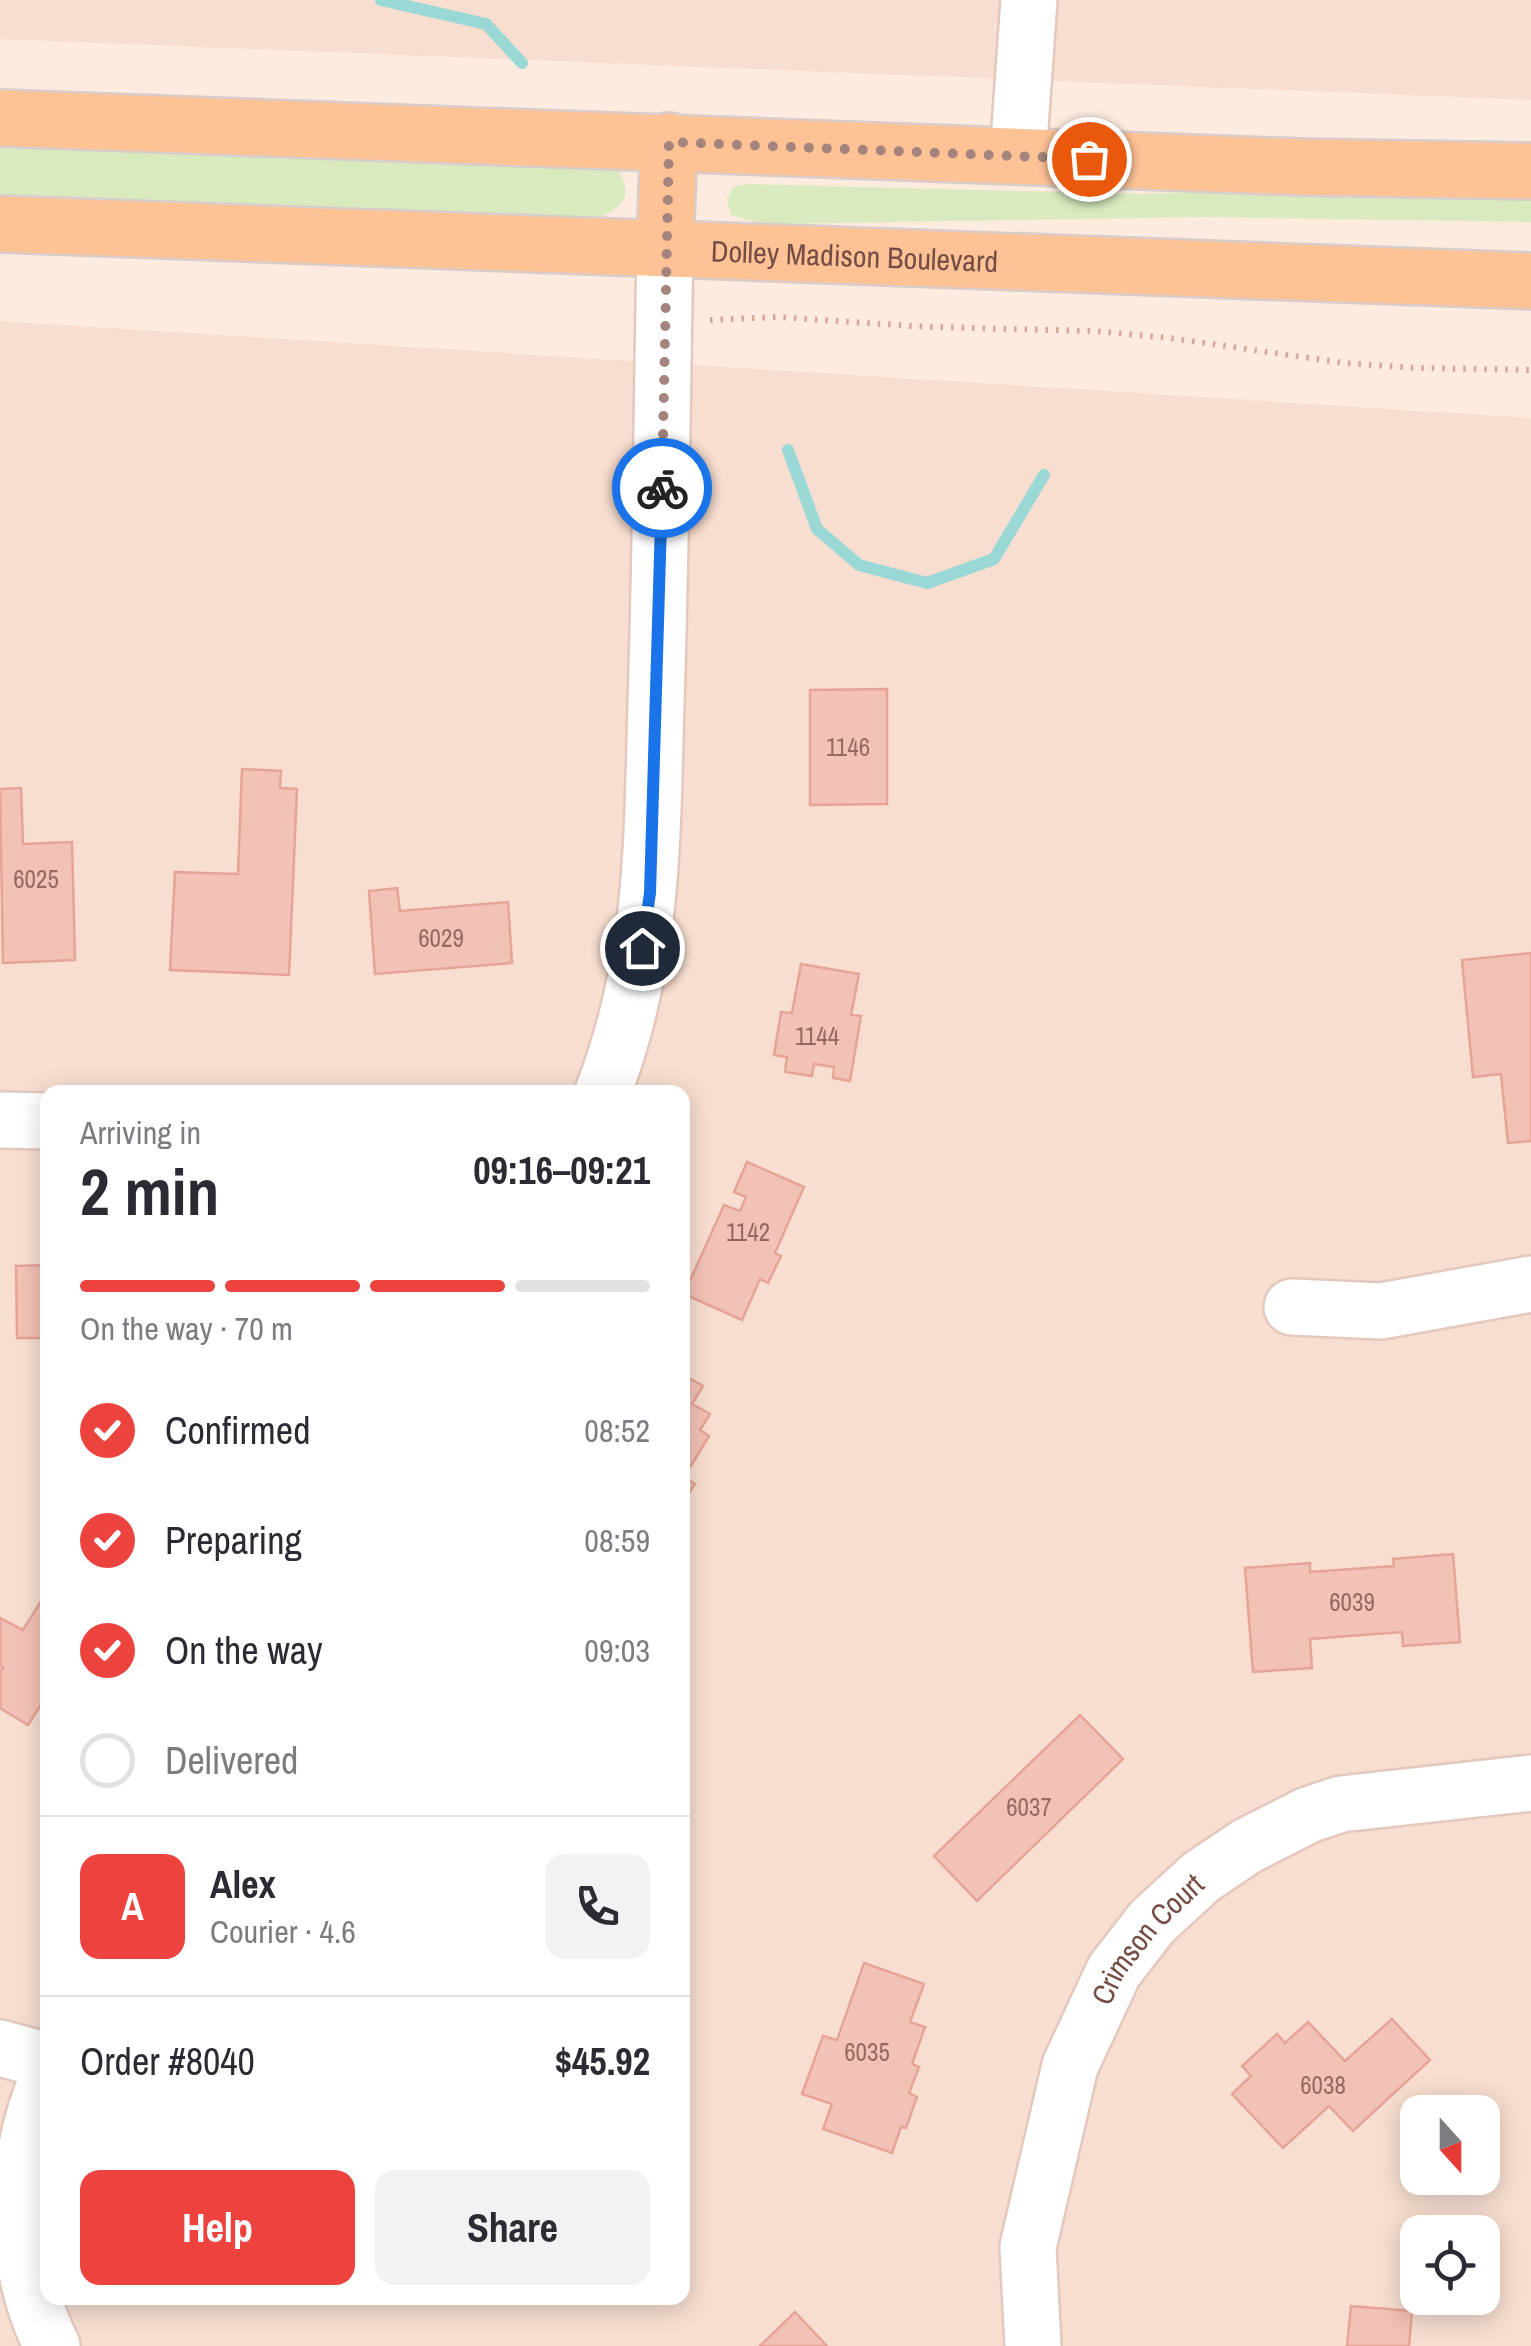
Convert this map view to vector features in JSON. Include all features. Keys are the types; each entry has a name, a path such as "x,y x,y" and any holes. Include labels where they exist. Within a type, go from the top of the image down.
{"main road":[{"path":"0,118 1301,167 1531,170"},
{"path":"665,247 669,142"},
{"name":"Dolley Madison Boulevard","path":"0,224 1531,281"}],"street":[{"path":"1018,156 1029,0"},
{"path":"606,1085 619,1052 638,975 650,893 661,563 665,247"},
{"path":"0,1120 40,1121"},
{"path":"1292,1306 1381,1311 1531,1284"},
{"name":"Crimson Court","path":"1033,2346 1028,2247 1070,2066 1114,1971 1152,1922 1201,1877 1247,1846 1308,1815 1341,1804 1531,1782"},
{"path":"0,2048 40,2059"},
{"path":"40,2095 24,2160 13,2256 28,2276 52,2346"}],"path":[{"path":"664,322 777,317 928,327 1094,331 1344,363 1531,370"}],"shaded area":[{"path":"0,0 1531,0 1531,100 0,39"},
{"path":"0,321 1531,418 1531,2346 0,2346"}],"green space":[{"path":"0,138 617,166 625,192 615,209 597,219 0,198"},
{"path":"746,184 1141,194 1408,186 1531,193 1531,222 1203,217 763,224 731,215 727,199 733,187"}],"building":[{"path":"887,689 887,804 810,805 810,690"},
{"path":"242,769 281,771 280,788 297,789 289,975 170,970 175,872 238,874"},
{"path":"21,788 23,844 72,842 75,960 3,963 0,789"},
{"path":"397,888 400,911 508,902 512,963 375,974 369,891"},
{"path":"1531,953 1531,1141 1508,1143 1501,1074 1473,1077 1462,960"},
{"path":"801,964 859,974 851,1015 861,1016 850,1081 833,1078 834,1067 814,1064 812,1076 785,1072 787,1057 774,1055 781,1012 792,1013"},
{"path":"747,1162 804,1187 775,1253 781,1256 768,1283 760,1279 742,1320 690,1297 690,1281 724,1205 740,1211 746,1197 734,1192"},
{"path":"40,1265 40,1338 17,1338 16,1266"},
{"path":"690,1379 703,1386 692,1404 710,1414 700,1430 709,1436 690,1467"},
{"path":"1453,1554 1460,1642 1403,1646 1402,1632 1310,1639 1312,1668 1253,1672 1245,1568 1310,1563 1310,1572 1394,1566 1393,1559"},
{"path":"40,1603 40,1706 28,1725 0,1708 0,1618 23,1630"},
{"path":"1080,1715 1123,1759 977,1901 934,1856"},
{"path":"864,1963 924,1984 910,2022 925,2027 912,2064 919,2067 909,2093 917,2097 892,2153 823,2129 832,2104 802,2094 823,2036 837,2040"},
{"path":"1392,2019 1430,2060 1353,2131 1329,2106 1283,2148 1232,2094 1251,2076 1242,2066 1277,2034 1285,2043 1308,2022 1345,2061"},
{"path":"1351,2306 1400,2310 1400,2315 1412,2315 1409,2346 1347,2346"},
{"path":"795,2312 827,2346 760,2346"}],"waterway":[{"path":"381,0 486,24 522,63"},
{"path":"788,450 817,529 859,565 927,583 994,559 1044,475"}],"way so far":[{"path":"662,488 669,142 1089,159"}],"route":[{"path":"642,948 650,893 662,488"}]}
